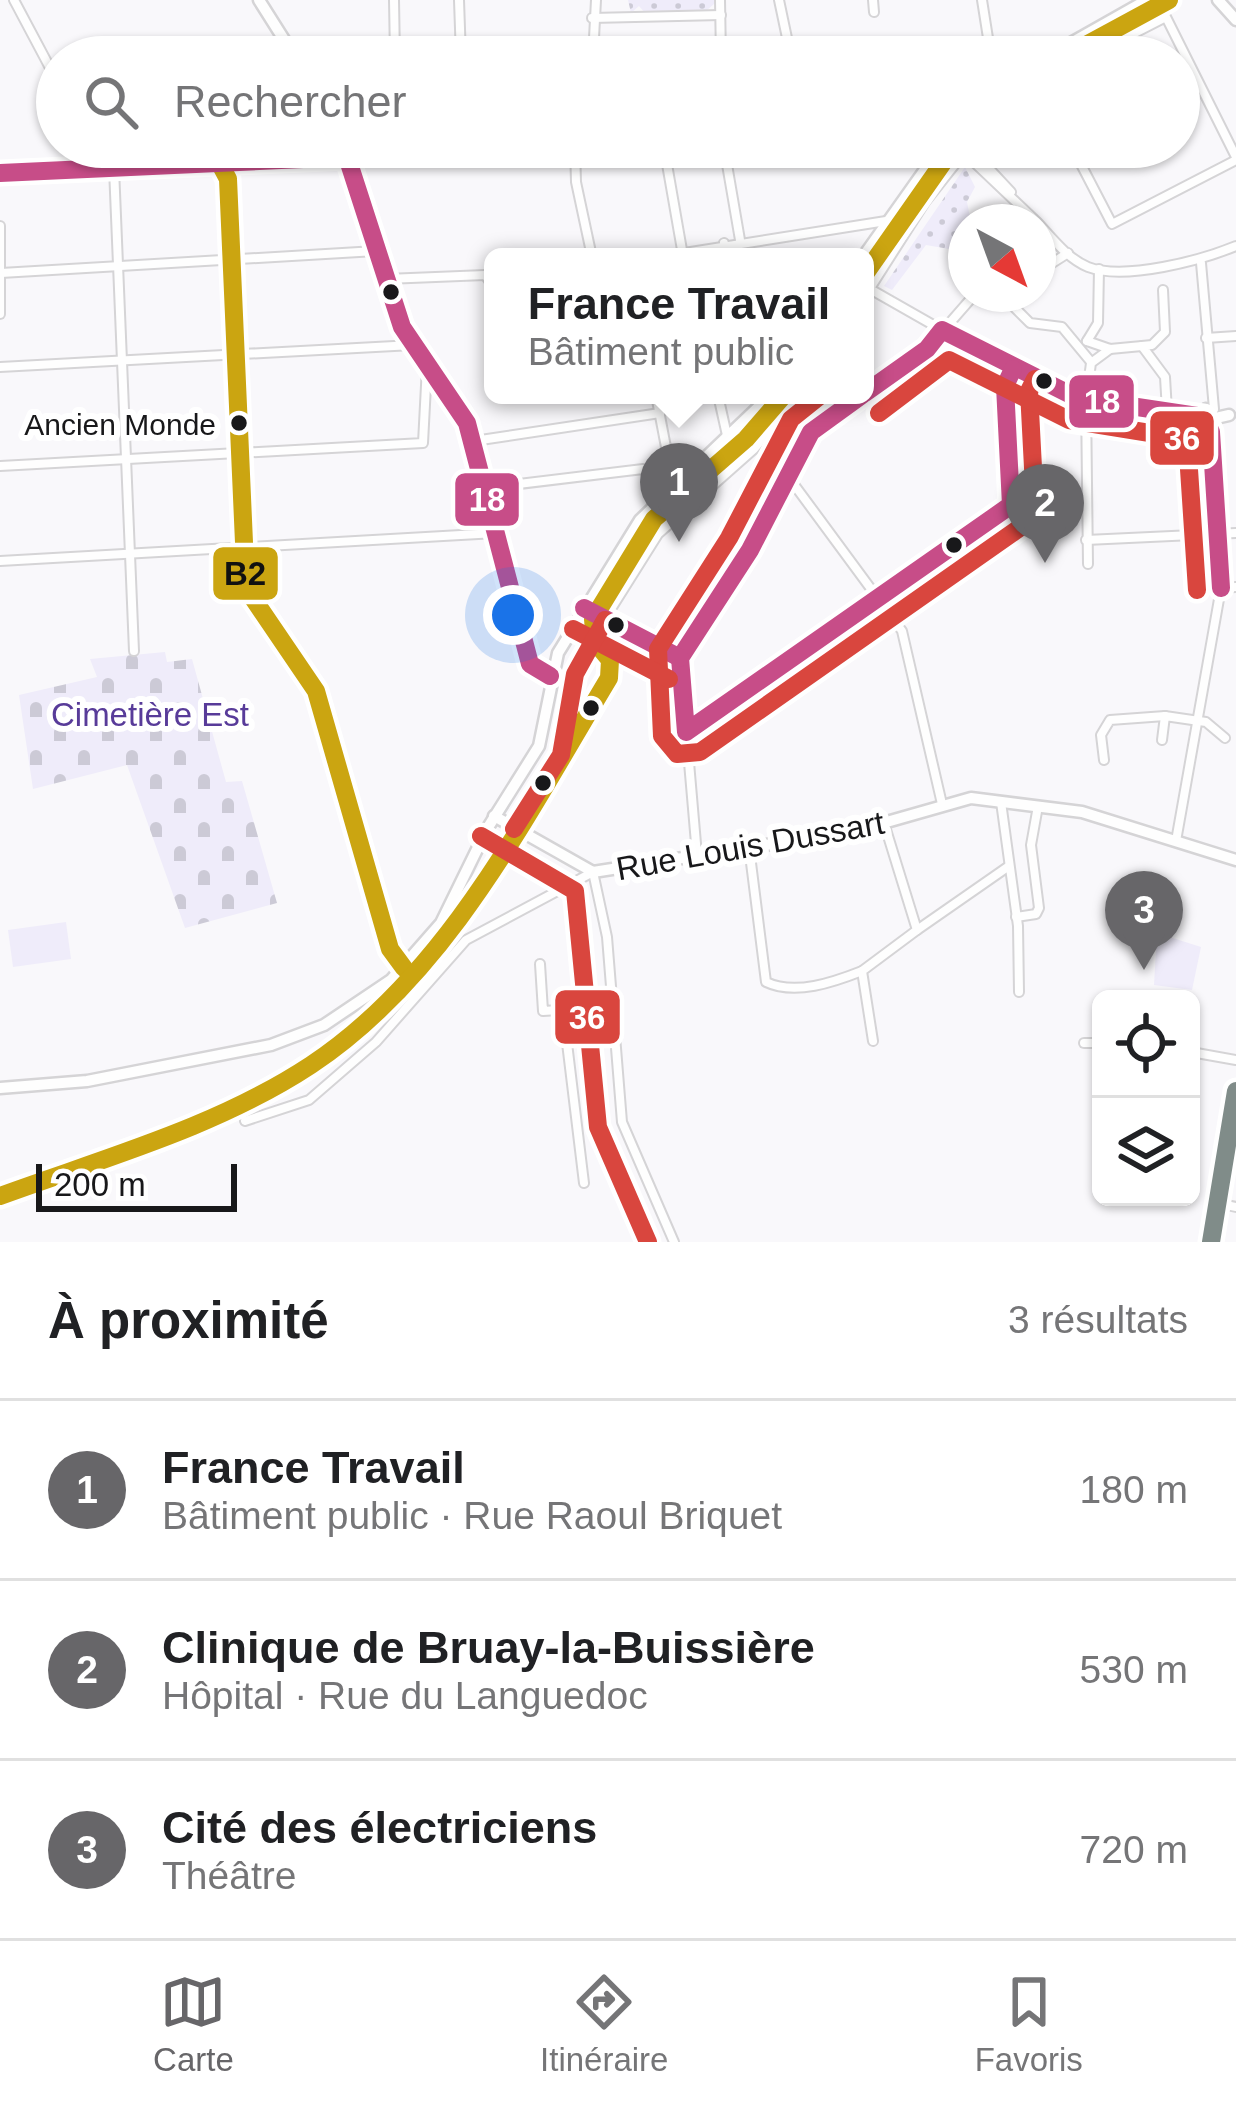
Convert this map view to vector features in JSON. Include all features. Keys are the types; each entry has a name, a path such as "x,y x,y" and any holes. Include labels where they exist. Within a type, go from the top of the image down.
{"street":[{"path":"14,0 36,41"},
{"path":"259,0 282,36"},
{"path":"394,0 395,36"},
{"path":"459,0 460,36"},
{"path":"592,36 596,0"},
{"path":"720,0 721,36"},
{"path":"779,0 787,36"},
{"path":"874,0 874,12"},
{"path":"982,0 988,36"},
{"path":"1083,36 1147,0"},
{"path":"1218,0 1236,20"},
{"path":"592,18 721,15"},
{"path":"1129,36 1166,17 1175,36"},
{"path":"1083,168 1112,224 1236,158 1200,85"},
{"path":"0,173 109,168 123,360 134,651"},
{"path":"350,168 413,345 463,414 530,664 550,676"},
{"path":"578,168 591,248"},
{"path":"668,168 682,248"},
{"path":"728,168 740,240"},
{"path":"869,248 925,168"},
{"path":"874,286 951,168"},
{"path":"985,168 1020,204"},
{"path":"694,248 886,221"},
{"path":"0,226 0,314"},
{"path":"1056,241 1068,253 1099,269 1201,263 1236,246"},
{"path":"724,243 725,248"},
{"path":"1,272 376,251"},
{"path":"1056,261 1068,253"},
{"path":"1176,842 1221,587 1201,263"},
{"path":"1087,341 1098,323 1099,269"},
{"path":"386,279 484,275"},
{"path":"1019,312 1030,323 1055,323 1074,337 1110,349 1152,345 1165,332 1163,290"},
{"path":"874,295 1013,369 1086,401 1232,415"},
{"path":"874,386 927,349 958,312"},
{"path":"1206,338 1236,336"},
{"path":"1074,337 1091,363 1086,401 1088,564"},
{"path":"0,367 413,345"},
{"path":"1142,346 1166,377 1167,411"},
{"path":"1091,363 1110,349"},
{"path":"0,466 423,443 427,365"},
{"path":"686,732 1011,505 1005,386 1013,369"},
{"path":"658,404 670,468 681,482"},
{"path":"720,404 728,441"},
{"path":"0,1088 87,1081 297,1037 338,1018 391,980 446,914 494,816 539,746 550,676 584,608 640,520 763,404"},
{"path":"604,620 658,535 754,449 792,404"},
{"path":"697,855 680,658 750,550 812,432 850,404"},
{"path":"473,441 659,413"},
{"path":"486,488 643,469 664,495"},
{"path":"787,475 904,636 942,804"},
{"path":"0,561 498,533"},
{"path":"1086,540 1236,533"},
{"path":"1221,587 1236,587"},
{"path":"584,608 680,658"},
{"path":"1162,740 1165,716"},
{"path":"1104,760 1101,735 1110,720 1165,716 1225,738"},
{"path":"1000,800 1016,917 1019,992"},
{"name":"Rue Louis Dussart","path":"494,816 598,872 884,823 942,804 1000,800 1097,816 1236,860"},
{"path":"1016,917 1036,914 1039,908 1031,845 1038,806"},
{"path":"884,823 917,929"},
{"path":"749,847 764,975 780,988 862,971 1009,866"},
{"path":"245,1121 284,1112 321,1092 390,1027 466,940 598,872 622,1122 674,1242"},
{"path":"540,964 543,1011 609,1007"},
{"path":"862,971 873,1041"},
{"path":"563,1010 584,1183"},
{"path":"1084,1043 1092,1043"},
{"path":"1200,1054 1236,1060"},
{"path":"1211,1242 1236,1091"},
{"path":"1217,1203 1236,1207"}],"green space":[{"path":"628,0 714,0 714,4 706,11 645,13 639,6 631,13"},
{"path":"966,168 975,187 967,204 948,204 948,249 926,245 892,290 884,286"},
{"name":"Cimetière Est","path":"165,652 167,662 192,659 226,782 242,781 277,903 185,928 127,765 33,789 19,695 97,677 90,659"},
{"path":"66,922 71,959 13,967 8,930"},
{"path":"1157,933 1201,947 1192,990 1154,985"}],"transit line":[{"name":"B2","path":"1103,36 1169,0"},
{"name":"18","path":"0,173 108,168"},
{"name":"B2","path":"222,168 228,179 246,588 316,691 390,949 404,968"},
{"name":"18","path":"351,168 402,327 467,423 530,664 550,676"},
{"name":"B2","path":"874,261 939,168"},
{"name":"18","path":"874,387 927,349 942,330 1077,398 1204,417 1211,432 1221,588"},
{"name":"36","path":"879,413 949,360 1069,420 1187,439 1197,590"},
{"name":"18","path":"850,404 811,432 750,550 680,658 686,732 1011,505 1005,386 1013,369"},
{"name":"36","path":"810,404 791,419 729,538 658,649 662,736 677,754 700,752 1028,522 1035,506 1029,391 1035,379"},
{"name":"B2","path":"0,1196 159,1140 275,1087 359,1028 403,986 480,889 609,678 610,660 595,642 593,619 654,519 746,439 776,404"},
{"name":"18","path":"584,608 680,658"},
{"name":"36","path":"514,829 561,755 575,674 605,620"},
{"name":"36","path":"573,629 669,679"},
{"name":"36","path":"481,836 575,891 598,1127 648,1242"},
{"path":"1211,1242 1236,1091"}],"place":[{"name":"Ancien Monde","path":"239,423"},
{"name":"France Travail","path":"679,542"},
{"name":"Clinique de Bruay-la-Buissière","path":"1045,563"},
{"name":"Cité des électriciens","path":"1144,970"}]}
